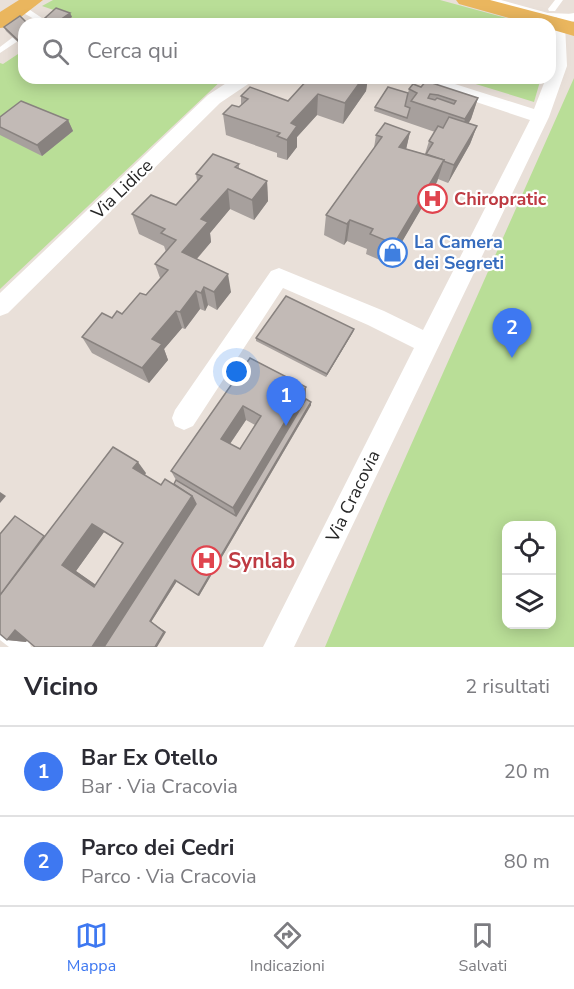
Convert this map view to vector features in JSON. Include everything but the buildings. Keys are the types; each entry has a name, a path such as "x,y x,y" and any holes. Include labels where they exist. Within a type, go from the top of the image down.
{"main road":[{"path":"466,0 566,16"},
{"path":"520,0 566,16"},
{"path":"0,22 14,2"}],"street":[{"name":"Via Cracovia","path":"556,74 566,16"},
{"name":"Via Cracovia","path":"559,66 574,47"},
{"name":"Via Lidice","path":"0,307 214,99 235,84"},
{"path":"438,84 540,117"},
{"name":"Via Cracovia","path":"278,647 540,117 552,84"},
{"path":"184,418 279,277 376,318 428,344"}],"lane":[{"path":"492,0 548,15 566,16"},
{"path":"14,2 38,18"},
{"path":"0,51 18,38"},
{"path":"0,630 23,647"}],"green space":[{"path":"53,0 440,0 507,18 68,18 71,16 42,6"},
{"path":"18,54 18,84 218,84 0,289 0,63 3,64"},
{"path":"574,78 574,647 325,647 387,499"},
{"path":"476,84 539,84 534,102"}],"place":[{"name":"Chiropratic","path":"433,199"},
{"name":"La Camera dei Segreti","path":"393,252"},
{"name":"Parco dei Cedri","path":"512,358"},
{"name":"Bar Ex Otello","path":"286,426"},
{"name":"Synlab","path":"207,561"}]}
